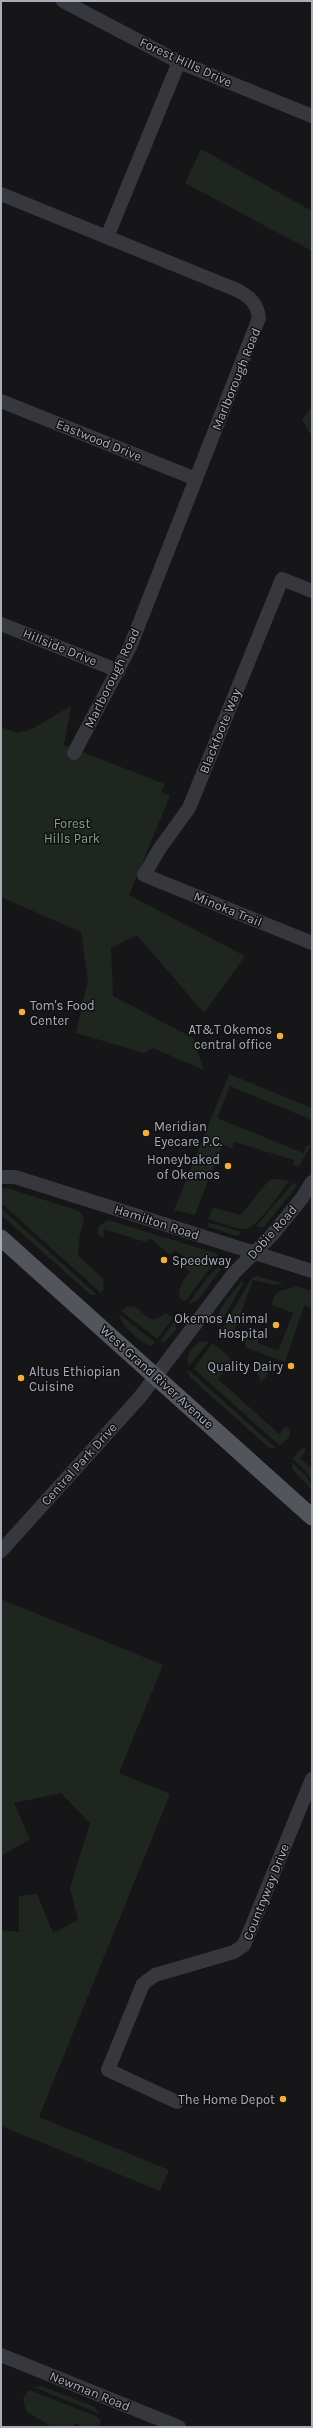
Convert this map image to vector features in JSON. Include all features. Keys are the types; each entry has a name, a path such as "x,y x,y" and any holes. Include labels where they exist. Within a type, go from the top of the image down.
{"main road":[{"name":"West Grand River Avenue","path":"1,1238 312,1517"}],"street":[{"name":"Forest Hills Drive","path":"63,1 179,62 312,116"},
{"path":"1,194 107,237 179,62"},
{"name":"Marlborough Road","path":"74,753 119,671 130,646 258,325 259,318 255,304 250,298 237,290 107,237"},
{"name":"Eastwood Drive","path":"1,401 196,479"},
{"name":"Blackfoote Way","path":"144,875 160,848 189,808 282,579 312,592"},
{"name":"Hillside Drive","path":"1,624 119,671"},
{"name":"Minoka Trail","path":"144,875 312,943"},
{"name":"Hamilton Road","path":"1,1177 20,1179 312,1271"},
{"name":"Dobie Road","path":"156,1376 234,1273 287,1216 312,1182"},
{"name":"Central Park Drive","path":"1,1551 156,1376"},
{"name":"Countryway Drive","path":"177,2102 108,2070 143,1984 154,1975 234,1952 244,1945 312,1779"},
{"name":"Newman Road","path":"1,2355 179,2427"}],"green space":[{"path":"201,149 312,211 312,251 185,183"},
{"path":"312,407 312,437 302,419"},
{"name":"Forest Hills Park","path":"71,706 64,745 165,784 161,792 170,796 129,895 245,956 204,1013 137,935 111,948 113,996 193,1038 204,1070 153,1048 144,1053 76,1033 88,980 81,932 1,897 1,727 17,733 30,730"},
{"path":"229,1074 312,1108 312,1120 230,1086 217,1118 303,1153 307,1145 311,1146 299,1166 296,1166 293,1164 294,1160 234,1142 232,1148 223,1145 210,1176 214,1177 213,1180 209,1178 195,1215 174,1210"},
{"path":"274,1179 289,1181 269,1208 250,1227 245,1229 236,1228 208,1219 212,1209 215,1208 241,1215 269,1180"},
{"path":"294,1182 297,1186 263,1228 256,1226"},
{"path":"7,1188 79,1211 84,1218 79,1240 78,1256 103,1278 104,1289 101,1293 1,1203 1,1189"},
{"path":"1,1208 97,1295 91,1295 1,1215"},
{"path":"108,1220 218,1254 216,1264 207,1272 185,1302 179,1297 180,1287 190,1272 179,1263 184,1257 175,1250 170,1255 150,1238 146,1242 103,1229 104,1236 101,1237 98,1233 99,1226"},
{"path":"207,1222 242,1232 237,1236 209,1227"},
{"path":"218,1267 221,1269 197,1301 188,1304 206,1279"},
{"path":"256,1276 284,1283 275,1285 253,1280 233,1334 228,1335 222,1329 251,1279"},
{"path":"242,1281 244,1282 219,1326 218,1320 221,1309 229,1296"},
{"path":"296,1286 312,1291 312,1308 304,1306 285,1362 247,1348 245,1345 246,1338 253,1340 255,1335 260,1337 258,1343 278,1351 293,1313 272,1305 273,1299 280,1291"},
{"path":"132,1306 152,1319 156,1319 166,1313 173,1318 157,1339 121,1311 126,1307"},
{"path":"119,1314 155,1342 152,1346 137,1338 127,1329 120,1319"},
{"path":"175,1320 176,1330 164,1343 160,1341"},
{"path":"201,1341 209,1342 190,1365 187,1362 190,1352 193,1347"},
{"path":"212,1343 225,1353 230,1360 228,1367 218,1379 279,1434 286,1426 290,1431 289,1437 280,1446 194,1369"},
{"path":"257,1367 267,1371 268,1374 261,1382 255,1368"},
{"path":"187,1370 277,1449 268,1447 190,1377"},
{"path":"305,1448 305,1452 300,1458 312,1469 312,1480 301,1466 292,1459 301,1449"},
{"path":"291,1462 310,1482 312,1490 293,1470"},
{"path":"1,1599 163,1665 119,1773 170,1794 39,2117 169,2170 160,2191 1,2126 1,1930 19,1932 19,1896 37,1894 53,1933 78,1920 70,1888 90,1823 61,1793 14,1803 30,1839 1,1856"},
{"path":"42,2386 95,2407 100,2414 33,2387"},
{"path":"29,2390 96,2416 101,2420 99,2427 84,2427 75,2423 73,2427 52,2427 26,2411 23,2399"}],"place":[{"name":"Tom's Food Center","path":"22,1012"},
{"name":"AT&T Okemos central office","path":"280,1036"},
{"name":"Meridian Eyecare P.C.","path":"146,1133"},
{"name":"Honeybaked of Okemos","path":"228,1166"},
{"name":"Speedway","path":"164,1260"},
{"name":"Okemos Animal Hospital","path":"276,1325"},
{"name":"Quality Dairy","path":"291,1366"},
{"name":"Altus Ethiopian Cuisine","path":"21,1378"},
{"name":"The Home Depot","path":"283,2099"}]}
